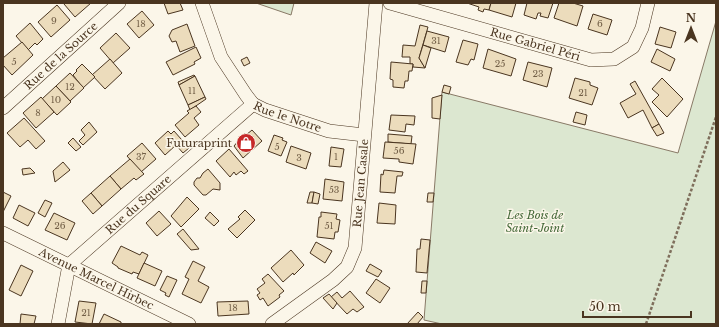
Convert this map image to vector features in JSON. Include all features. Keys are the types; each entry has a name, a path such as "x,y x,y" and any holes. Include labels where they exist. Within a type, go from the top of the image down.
{"street":[{"name":"Rue de la Source","path":"3,108 119,3"},
{"name":"Rue le Notre","path":"202,3 221,57 253,104 265,110 329,131 364,135"},
{"name":"Rue Jean Casale","path":"272,324 333,280 347,267 355,248 376,3"},
{"name":"Rue Gabriel Péri","path":"390,3 591,60 614,59 632,47 642,28 648,3"},
{"name":"Rue du Square","path":"69,265 253,104"},
{"name":"Avenue Marcel Hirbec","path":"3,232 189,324"},
{"path":"58,324 69,265"}],"path":[{"path":"646,324 716,117"}],"green space":[{"path":"256,3 294,3 291,15"},
{"name":"Les Bois de Saint-Joint","path":"716,21 716,324 442,324 424,320 442,92 678,153"}],"building":[{"path":"91,3 75,17 64,4"},
{"path":"164,3 180,3 183,10 168,14"},
{"path":"467,3 491,3 489,10 484,9 483,12 478,10 479,7"},
{"path":"491,3 516,3 512,17 489,10"},
{"path":"527,3 553,3 548,18 540,16 541,13 538,13 536,19 524,15"},
{"path":"559,3 573,3 583,6 577,26 554,18"},
{"path":"57,5 70,20 51,37 38,22"},
{"path":"142,11 154,25 139,38 127,24"},
{"path":"593,14 612,20 607,35 588,29"},
{"path":"30,23 43,39 37,45 35,43 28,50 16,36"},
{"path":"187,24 195,46 180,52 176,41 172,42 169,36 172,30"},
{"path":"420,25 428,27 419,58 425,68 413,67 413,64 410,64 410,57 402,57 403,45 415,46"},
{"path":"660,27 676,32 671,48 655,44"},
{"path":"427,31 449,37 445,52 423,45"},
{"path":"116,33 130,48 113,63 100,48"},
{"path":"463,40 478,44 474,60 471,59 468,65 456,62"},
{"path":"22,42 33,55 12,75 3,65 3,58"},
{"path":"423,45 431,48 425,68 419,58"},
{"path":"196,47 201,58 194,62 195,64 173,75 166,62"},
{"path":"488,49 516,59 511,76 483,68"},
{"path":"657,49 675,59 670,71 651,62"},
{"path":"247,57 250,63 244,66 241,60"},
{"path":"110,59 122,73 105,89 92,75"},
{"path":"391,62 413,64 412,71 409,71 408,81 405,81 404,88 393,87 393,80 390,79"},
{"path":"528,62 552,68 547,87 523,80"},
{"path":"82,64 95,77 83,88 73,75"},
{"path":"70,73 84,88 70,101 56,86"},
{"path":"194,75 195,76 179,85 178,82"},
{"path":"195,76 205,97 188,105 179,85"},
{"path":"575,78 590,82 590,85 598,88 592,105 569,98"},
{"path":"662,78 683,99 667,117 652,102 659,95 652,89"},
{"path":"635,81 659,124 652,128 643,110 628,118 620,103 636,94 630,84"},
{"path":"444,85 451,87 449,94 442,92"},
{"path":"56,86 71,102 57,115 42,99"},
{"path":"442,95 440,119 432,118 432,98"},
{"path":"41,97 54,112 36,128 23,113"},
{"path":"205,97 206,99 190,110 188,105"},
{"path":"196,106 201,112 194,118 199,125 185,137 175,125 189,113 187,111"},
{"path":"576,112 587,115 585,125 573,122"},
{"path":"391,115 415,116 414,125 406,124 405,132 389,130"},
{"path":"24,118 45,141 36,149 28,140 20,147 7,133"},
{"path":"89,122 97,132 83,145 79,141 85,135 81,130"},
{"path":"659,124 664,133 657,136 652,128"},
{"path":"252,130 262,141 243,158 234,146 245,133 246,135"},
{"path":"168,131 171,134 174,131 189,148 183,153 176,145 165,155 155,143"},
{"path":"388,134 412,136 411,144 388,142"},
{"path":"274,135 283,138 282,140 287,142 281,156 268,151"},
{"path":"73,138 81,147 76,151 68,143"},
{"path":"385,142 416,144 413,164 399,162 399,159 383,158"},
{"path":"142,143 156,159 141,172 127,156"},
{"path":"291,146 311,153 306,169 286,162"},
{"path":"331,147 344,149 341,167 329,166"},
{"path":"229,149 248,171 244,174 241,171 236,175 234,172 230,177 216,161"},
{"path":"130,159 144,174 136,180 134,178 121,189 110,176"},
{"path":"63,162 70,170 55,182 53,171"},
{"path":"30,168 35,173 23,175 22,169"},
{"path":"208,169 220,183 220,190 213,189 206,195 203,195 194,185 194,182"},
{"path":"384,170 403,172 402,176 397,176 395,193 380,192 381,174 383,175"},
{"path":"110,176 121,189 102,206 91,193"},
{"path":"325,179 344,182 342,201 323,199"},
{"path":"3,192 11,196 3,212"},
{"path":"310,192 314,192 312,203 307,203"},
{"path":"314,192 320,194 318,204 312,203"},
{"path":"91,193 102,206 93,214 82,201"},
{"path":"428,193 434,193 433,202 427,202"},
{"path":"187,197 199,209 181,227 171,216"},
{"path":"45,200 52,203 45,217 38,213"},
{"path":"379,203 396,205 395,224 377,223"},
{"path":"19,205 35,213 28,226 13,218"},
{"path":"245,210 255,220 237,238 228,229 240,219 238,217"},
{"path":"159,211 171,224 157,236 146,223"},
{"path":"210,212 219,221 214,226 205,218"},
{"path":"321,212 337,214 336,219 340,220 338,232 335,232 334,239 317,237"},
{"path":"54,213 75,223 67,240 45,230"},
{"path":"183,229 199,249 191,250 177,234"},
{"path":"421,239 430,240 427,273 416,272 417,249 420,249"},
{"path":"316,242 332,251 325,263 310,253"},
{"path":"121,246 140,255 142,252 148,255 139,274 133,272 132,274 118,268 112,263"},
{"path":"291,250 304,265 294,275 293,273 283,282 271,268"},
{"path":"193,261 205,267 198,281 209,287 201,303 182,294 189,279 185,277"},
{"path":"144,263 162,271 155,286 137,278"},
{"path":"370,264 382,271 378,277 366,271"},
{"path":"21,265 33,271 21,296 9,290"},
{"path":"268,274 284,291 279,295 280,297 268,306 263,298 260,300 257,295 260,293 257,289 265,283 262,279"},
{"path":"167,276 177,280 169,297 165,295 166,293 160,290"},
{"path":"376,279 390,288 380,303 366,293"},
{"path":"422,281 427,281 426,293 421,293"},
{"path":"350,291 364,307 357,312 353,309 347,314 331,297 337,292 342,298"},
{"path":"329,294 337,303 333,309 323,298"},
{"path":"79,301 96,303 92,324 75,322"},
{"path":"248,301 249,314 218,316 217,302"},
{"path":"418,312 423,317 417,324 407,324"},
{"path":"21,314 36,316 34,324 20,324"},
{"path":"104,314 121,322 121,324 99,324"}],"place":[{"name":"Futuraprint","path":"246,143"}]}
